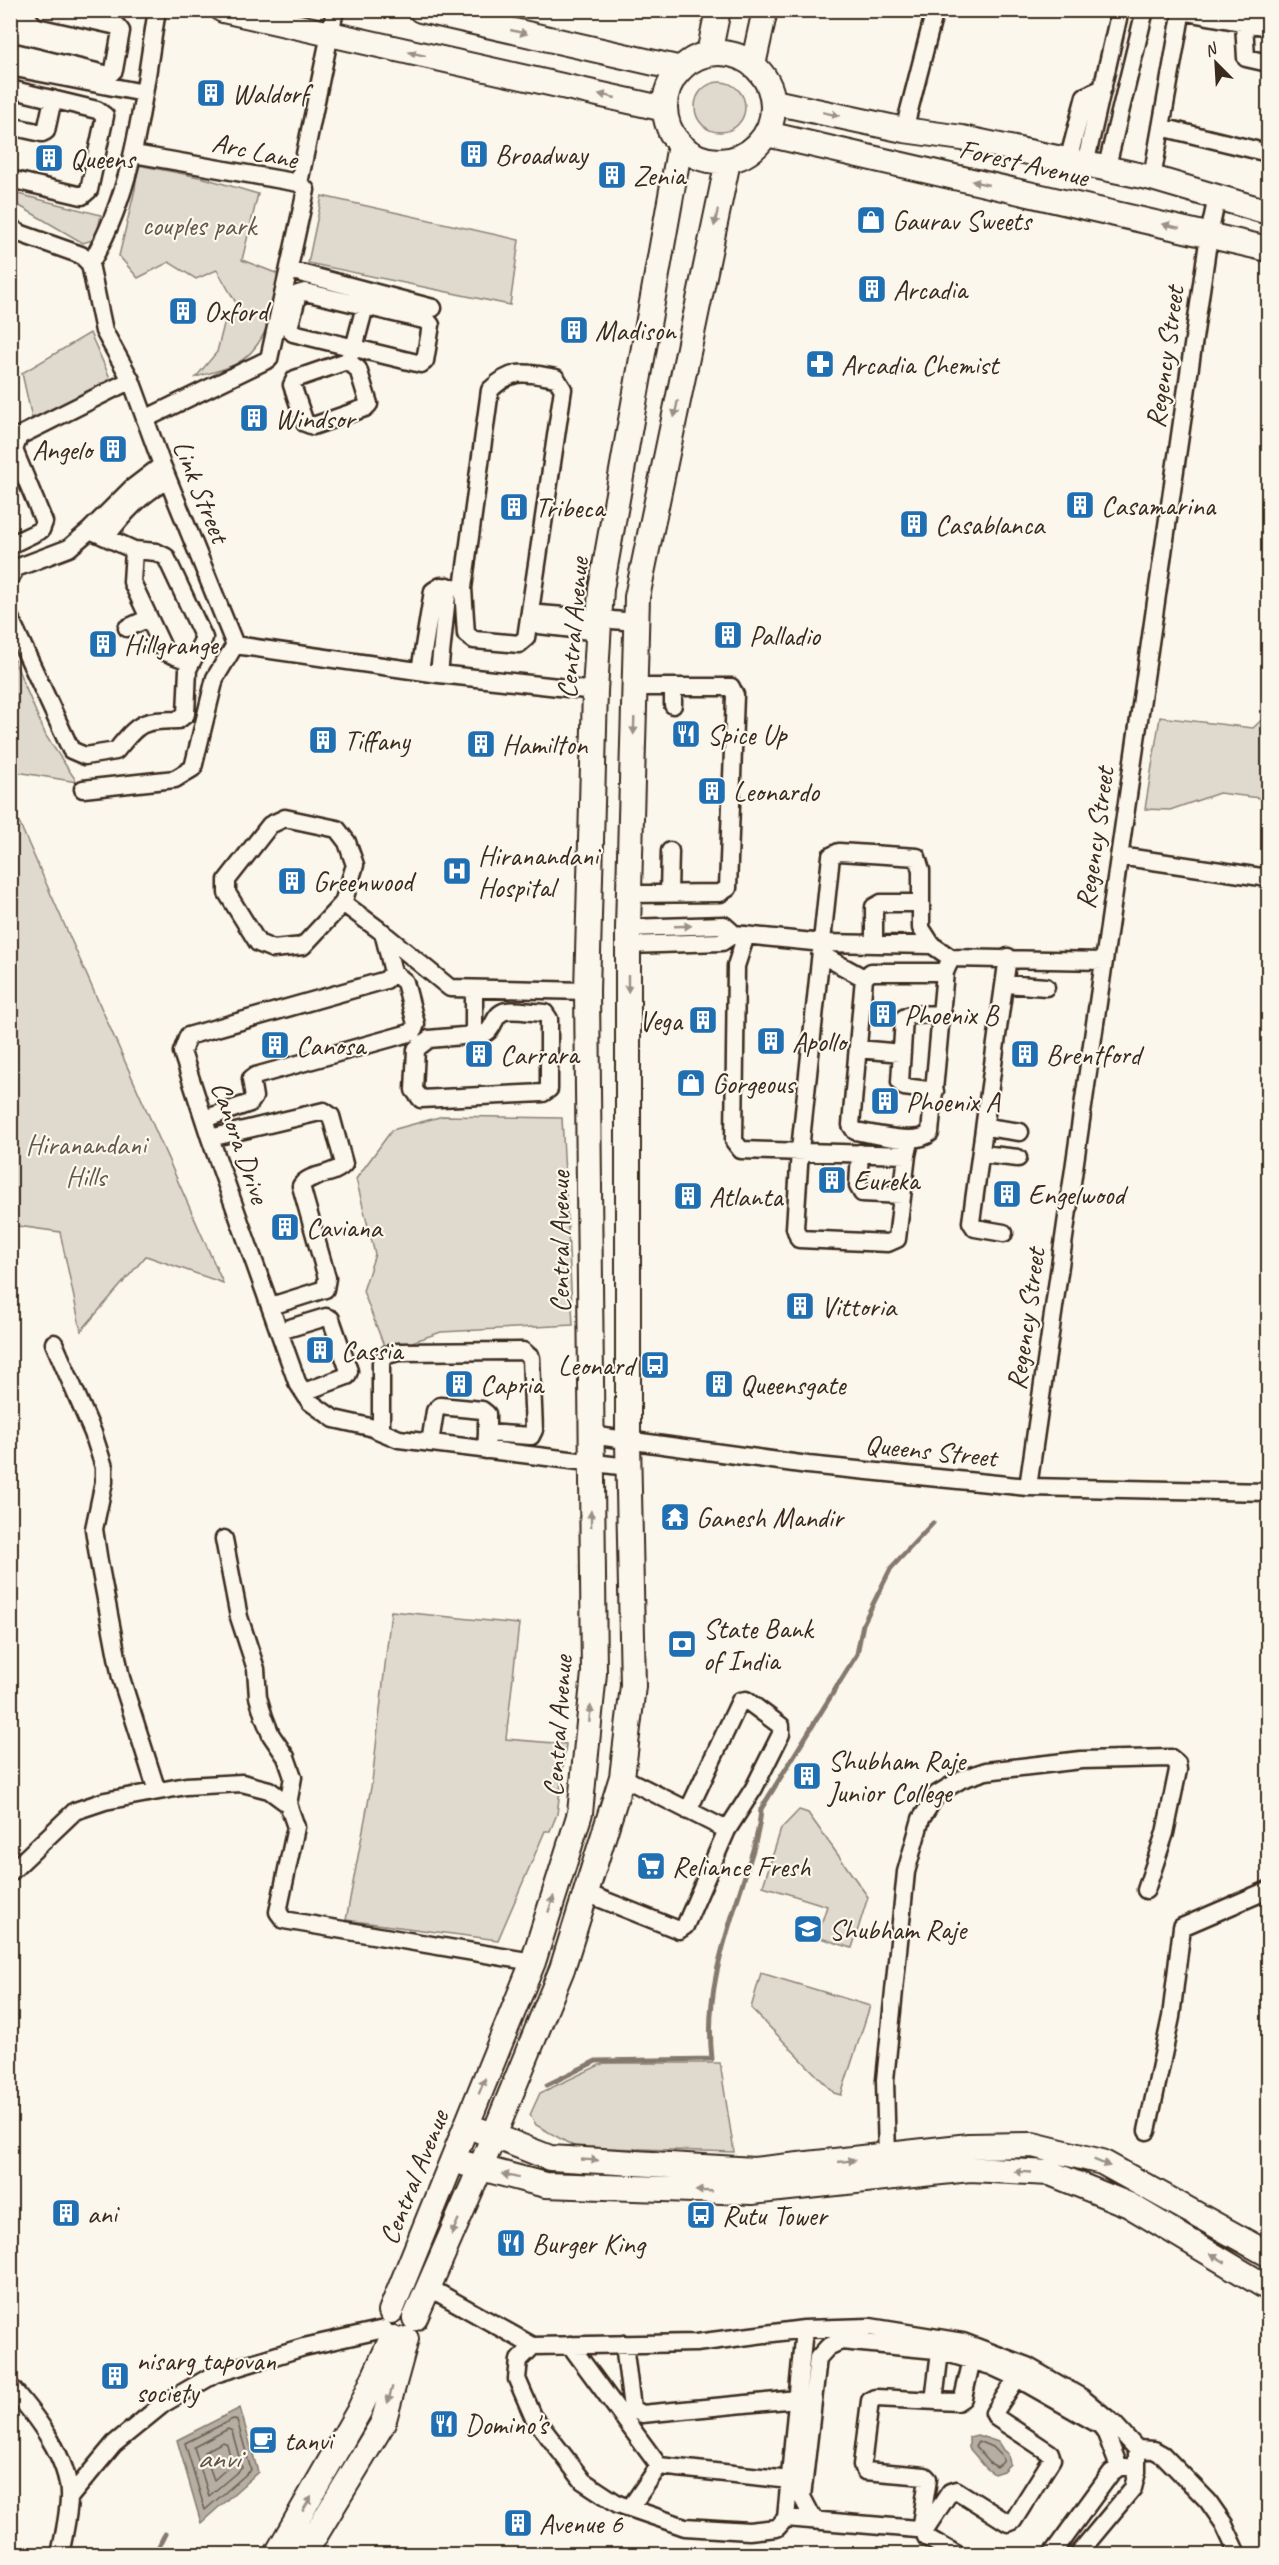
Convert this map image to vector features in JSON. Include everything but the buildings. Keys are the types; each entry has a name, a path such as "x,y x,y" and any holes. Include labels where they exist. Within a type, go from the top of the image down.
{"main road":[{"path":"223,10 665,109"},
{"path":"421,10 463,15 681,69"},
{"path":"709,54 718,10"},
{"path":"753,65 765,10"},
{"path":"709,54 732,54 753,65 767,81 774,102 774,113 767,134 750,152 728,161 702,159 680,145 670,132 665,109 666,94 681,69 698,57 709,54"},
{"name":"Forest Avenue","path":"774,102 904,130 962,138 1152,178 1269,212"},
{"name":"Forest Avenue","path":"767,134 1269,249"},
{"path":"951,176 962,138"},
{"name":"Central Avenue","path":"277,2554 359,2411 398,2327 452,2160 533,1962 580,1813 594,1672 590,1435 588,991 601,589 680,145"},
{"name":"Central Avenue","path":"304,2554 383,2423 398,2327 428,2287 480,2169 562,1969 622,1777 633,1686 628,1467 628,937 637,597 728,161"},
{"path":"466,2126 550,2158 754,2170 808,2176 970,2169 1054,2162 1102,2162 1269,2254"},
{"path":"452,2160 545,2185 753,2192 886,2157 969,2146 1033,2145 1054,2162 1269,2288"}],"street":[{"path":"20,64 109,75 114,70 121,30 117,26 45,10"},
{"path":"10,227 19,233 81,255 90,264 106,237 134,154 158,10"},
{"path":"299,183 335,10"},
{"path":"904,130 935,10"},
{"path":"1086,165 1085,96 1103,88 1120,10"},
{"path":"1086,165 1145,10"},
{"path":"1152,178 1181,15 1185,12 1269,27"},
{"path":"1244,22 1246,58 1269,63"},
{"path":"10,51 20,64 144,93"},
{"path":"10,179 82,196 89,190 105,116 97,110 14,90 20,64"},
{"path":"10,126 42,133 46,131 53,99"},
{"path":"1161,127 1269,153"},
{"name":"Arc Lane","path":"134,154 299,183 306,190 269,359 145,419"},
{"name":"Regency Street","path":"1028,1487 1209,235 1217,197"},
{"name":"Link Street","path":"90,264 104,331 131,380 165,473 235,645"},
{"path":"289,270 367,299 428,321 431,325 425,361 421,364 350,355 293,333 289,328 298,294 304,292 367,299 433,308"},
{"path":"350,355 295,379 291,385 305,423 313,426 365,408 369,404 358,369 350,355 367,299"},
{"path":"439,674 490,390 512,374 522,372 556,378 563,389 526,638 519,644 474,640 466,634 456,587"},
{"path":"10,544 41,530 44,522 14,442 131,380"},
{"path":"10,578 16,568 69,548 132,488 165,473"},
{"path":"106,537 128,508 152,488 165,473"},
{"path":"10,618 71,750 86,756 116,750 133,730 147,721 178,720 186,714 188,669 204,638 166,557 156,552 134,550 90,530"},
{"path":"134,550 132,582 165,652 191,662"},
{"path":"420,671 433,591 441,586 456,587"},
{"path":"127,628 149,618"},
{"path":"540,620 599,625 636,622"},
{"path":"83,789 175,779 193,768 215,678 235,645 439,674 596,691"},
{"path":"629,894 720,892 728,888 735,695 731,687 635,687"},
{"path":"673,687 673,705"},
{"path":"285,818 337,829 347,842 355,866 343,903 303,946 273,949 258,943 227,893 227,880 270,825 285,818"},
{"path":"669,893 670,851"},
{"path":"740,934 736,966 734,1141 741,1150 800,1150 860,1153 908,1147 930,1132 948,965 921,928 921,870 917,857 839,852 831,856 800,1150 795,1228 799,1239 888,1243 897,1239 908,1147"},
{"path":"1119,856 1269,878"},
{"path":"343,903 383,932 450,988 588,991"},
{"path":"874,944 874,908 881,903 921,903"},
{"path":"628,937 724,925 740,934 822,949 874,944 932,945"},
{"path":"204,1119 250,1103 254,1097 251,1079 255,1076 413,1032 416,1024 405,982 393,972 383,932"},
{"path":"822,949 864,978"},
{"path":"1004,1233 975,1228 971,1222 1008,957"},
{"path":"908,1147 855,1131 851,1125 864,978 871,972 1008,957 1104,961"},
{"name":"Canora Drive","path":"393,972 386,980 188,1036 182,1052 210,1138 297,1382 310,1402 334,1419 381,1431 399,1439 430,1443 487,1442 591,1464 628,1467"},
{"path":"1005,984 1046,987"},
{"path":"474,990 474,1035"},
{"path":"506,1011 545,1013 549,1019 549,1089 543,1093 421,1099 414,1090 416,1049 429,1039 474,1035 484,1035 489,1032 498,1016 506,1011"},
{"path":"935,1091 904,1088 900,1082 904,1018 910,1015 943,1014"},
{"path":"858,1049 902,1053"},
{"path":"210,1138 324,1111 332,1116 344,1164 339,1169 304,1181 301,1186 327,1278 325,1289 271,1306"},
{"path":"986,1127 1020,1132"},
{"path":"860,1153 858,1186 862,1193 902,1195"},
{"path":"982,1154 1018,1158"},
{"path":"280,1331 326,1317 331,1319 348,1371 347,1376 304,1392"},
{"path":"54,1343 93,1433 104,1467 104,1482 94,1529 99,1562 121,1678 157,1791"},
{"path":"381,1431 381,1362 387,1355 398,1352 523,1351 531,1358 534,1430 531,1436 487,1442 487,1414 482,1410 440,1406 435,1411 430,1443"},
{"name":"Queens Street","path":"590,1435 808,1465 1028,1487 1269,1492"},
{"path":"224,1539 239,1617 256,1669 258,1697 271,1735 286,1757 293,1777 288,1804 296,1827 278,1912 284,1920 533,1962"},
{"path":"586,1893 679,1930 685,1926 727,1830 754,1788 781,1734 781,1726 746,1700 740,1701 688,1811"},
{"path":"886,2157 885,2080 906,1872 921,1819 938,1794 962,1779 986,1771 1081,1760 1172,1758 1177,1762 1178,1770 1164,1833 1146,1890"},
{"path":"622,1777 727,1830"},
{"path":"10,1873 75,1811 105,1801 186,1786 242,1783 269,1790 288,1804"},
{"path":"1147,2131 1171,2017 1182,1927 1269,1890"},
{"path":"428,2287 533,2346 696,2343 804,2329 870,2326 963,2342 973,2353 1100,2424 1119,2467"},
{"path":"69,2498 114,2444 163,2404 215,2374 304,2347 398,2327"},
{"path":"533,2346 519,2360 517,2379 533,2416 583,2481 618,2504 685,2527 749,2532 777,2528 786,2518 804,2329"},
{"path":"814,2520 802,2496 818,2358 828,2347 841,2341 973,2353 1027,2366 1081,2397 1114,2424 1137,2449 1137,2467 1133,2488 1078,2554"},
{"path":"624,2344 632,2408 642,2414 797,2399"},
{"path":"570,2345 659,2466 790,2480"},
{"path":"934,2401 940,2351"},
{"path":"786,2518 917,2529 921,2524 928,2480 925,2476 865,2471 862,2465 870,2401 876,2398 957,2402 963,2398 973,2353"},
{"path":"956,2554 926,2537 924,2532 950,2492 956,2490 1008,2523 1013,2521 1052,2459 1050,2453 994,2414 1017,2378"},
{"path":"10,2386 40,2422 67,2475 69,2498 60,2554"},
{"path":"1137,2449 1154,2450 1163,2455 1208,2501 1224,2524 1238,2554"},
{"path":"630,2508 659,2466"},
{"path":"1052,2554 1111,2473 1119,2467 1137,2467"}],"green space":[{"path":"715,82 725,82 738,89 745,102 745,112 738,125 725,132 715,132 706,128 699,121 695,112 695,102 699,93 706,86"},
{"name":"couples park","path":"138,165 204,178 258,194 242,260 281,275 268,325 256,347 232,366 196,377 217,352 224,324 236,303 217,270 196,279 169,262 138,278 119,256 135,189"},
{"path":"10,192 101,215 96,239 83,243 11,201"},
{"path":"322,196 519,240 510,305 308,263"},
{"path":"90,333 111,380 33,423 22,373"},
{"path":"11,653 46,736 77,782 11,771"},
{"path":"1268,714 1268,799 1219,793 1170,810 1145,809 1160,717 1253,728"},
{"name":"Hiranandani Hills","path":"11,804 223,1283 146,1256 81,1331 60,1232 11,1225"},
{"path":"443,1116 562,1118 573,1325 441,1332 386,1351 363,1291 375,1254 356,1179 392,1130"},
{"path":"391,1611 519,1624 506,1739 566,1744 557,1814 550,1831 545,1831 498,1940 346,1920 372,1782"},
{"path":"799,1810 808,1813 868,1897 852,1948 817,1937 827,1906 763,1886 781,1829"},
{"path":"761,1973 870,2006 841,2095 834,2093 751,2008"},
{"path":"604,2063 720,2063 734,2152 575,2147 536,2125 530,2115 540,2093"}],"water":[{"name":"anvi","path":"240,2408 258,2472 201,2523 177,2440"},
{"path":"977,2435 998,2442 1008,2454 1010,2464 1003,2471 994,2474 969,2448 969,2437"}],"waterway":[{"path":"547,2085 596,2061 712,2059 711,2014 717,1972 727,1931 753,1849 761,1809 857,1654 863,1624 891,1568 933,1523"},
{"path":"155,2554 165,2534"}],"place":[{"name":"Waldorf","path":"211,93"},
{"name":"Broadway","path":"474,154"},
{"name":"Queens","path":"49,158"},
{"name":"Zenia","path":"612,175"},
{"name":"Gaurav Sweets","path":"871,220"},
{"name":"Arcadia","path":"872,289"},
{"name":"Oxford","path":"183,311"},
{"name":"Madison","path":"574,330"},
{"name":"Arcadia Chemist","path":"820,364"},
{"name":"Windsor","path":"254,418"},
{"name":"Angelo","path":"113,449"},
{"name":"Casamarina","path":"1080,505"},
{"name":"Tribeca","path":"514,507"},
{"name":"Casablanca","path":"914,524"},
{"name":"Palladio","path":"728,635"},
{"name":"Hillgrange","path":"103,644"},
{"name":"Spice Up","path":"686,734"},
{"name":"Tiffany","path":"323,740"},
{"name":"Hamilton","path":"481,744"},
{"name":"Leonardo","path":"712,791"},
{"name":"Hiranandani Hospital","path":"457,871"},
{"name":"Greenwood","path":"292,881"},
{"name":"Phoenix B","path":"883,1014"},
{"name":"Vega","path":"703,1020"},
{"name":"Apollo","path":"771,1041"},
{"name":"Canosa","path":"275,1045"},
{"name":"Carrara","path":"479,1054"},
{"name":"Brentford","path":"1025,1054"},
{"name":"Gorgeous","path":"691,1083"},
{"name":"Phoenix A","path":"885,1101"},
{"name":"Eureka","path":"832,1180"},
{"name":"Engelwood","path":"1007,1194"},
{"name":"Atlanta","path":"688,1196"},
{"name":"Caviana","path":"285,1227"},
{"name":"Vittoria","path":"800,1306"},
{"name":"Cassia","path":"320,1350"},
{"name":"Leonard","path":"655,1365"},
{"name":"Capria","path":"459,1384"},
{"name":"Queensgate","path":"719,1384"},
{"name":"Ganesh Mandir","path":"675,1517"},
{"name":"State Bank of India","path":"682,1644"},
{"name":"Shubham Raje Junior College","path":"807,1776"},
{"name":"Reliance Fresh","path":"651,1866"},
{"name":"Shubham Raje","path":"808,1929"},
{"name":"ani","path":"66,2213"},
{"name":"Rutu Tower","path":"701,2215"},
{"name":"Burger King","path":"511,2243"},
{"name":"nisarg tapovan society","path":"115,2376"},
{"name":"Domino's","path":"444,2424"},
{"name":"tanvi","path":"263,2440"},
{"name":"Avenue 6","path":"518,2523"}]}
